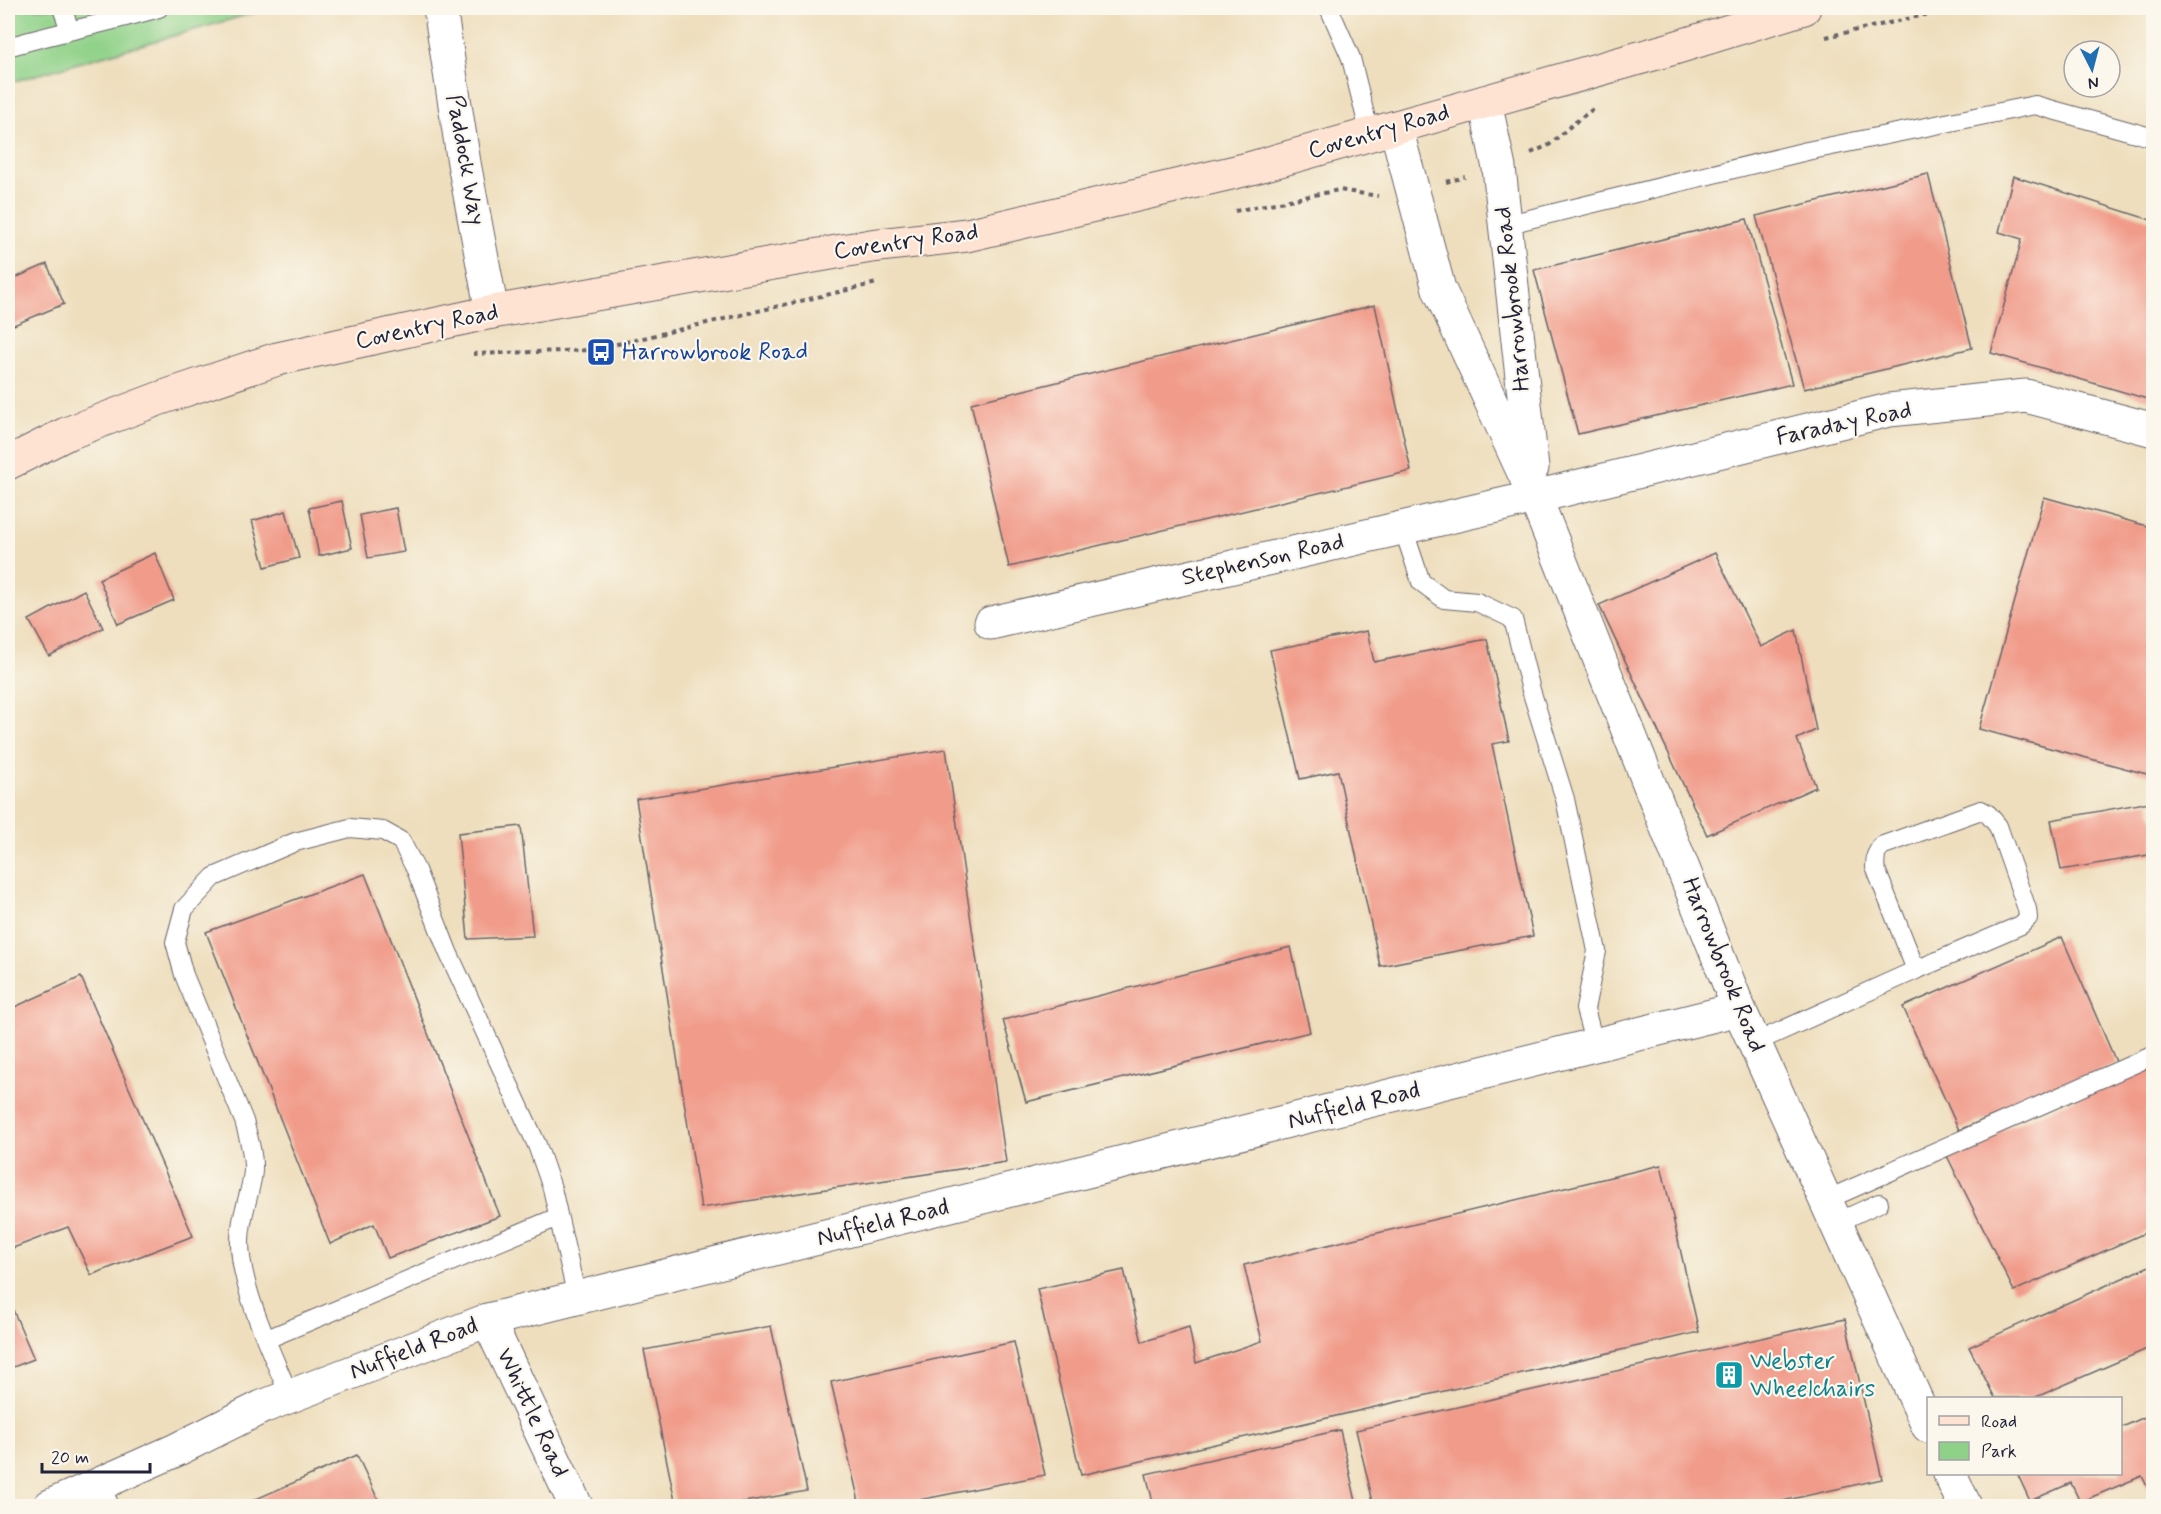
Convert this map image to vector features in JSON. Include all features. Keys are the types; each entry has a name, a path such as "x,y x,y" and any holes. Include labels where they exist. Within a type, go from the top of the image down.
{"main road":[{"name":"Coventry Road","path":"8,463 66,434 277,359 492,312 871,246 967,235 1248,169 1671,49 1804,8"}],"street":[{"name":"Paddock Way","path":"440,8 464,163 492,312"},
{"name":"Harrowbrook Road","path":"1485,102 1499,168 1535,497"},
{"name":"Harrowbrook Road","path":"1383,131 1413,190 1438,289 1535,497 1739,1009 1927,1422"},
{"name":"Faraday Road","path":"1535,497 1889,410 2026,396 2154,430"},
{"name":"Stephenson Road","path":"990,623 1535,497"},
{"name":"Nuffield Road","path":"50,1506 105,1495 176,1450 262,1407 488,1320 1739,1009"},
{"name":"Whittle Road","path":"488,1320 576,1506"},
{"path":"1951,1475 1965,1506"}],"lane":[{"path":"62,8 70,30"},
{"path":"8,47 70,30 102,25 159,8"},
{"path":"1329,8 1383,131"},
{"path":"1504,225 1806,151 2035,105 2154,138"},
{"path":"1403,528 1421,582 1444,599 1477,602 1513,619 1531,690 1565,799 1597,951 1585,1009 1594,1046"},
{"path":"1754,1043 2021,925 2028,918 2027,909 1998,826 1988,814 1981,810 1881,846 1876,855 1875,867 1916,970"},
{"path":"290,1397 245,1282 240,1243 244,1206 253,1170 250,1142 244,1121 184,975 175,942 184,909 214,877 295,842 350,828 383,831 401,841 416,870 448,952 537,1145 552,1188 577,1298"},
{"path":"1831,1212 2154,1055"},
{"path":"1831,1212 1879,1203"},
{"path":"267,1339 558,1217"}],"path":[{"path":"1826,37 1956,8"},
{"path":"1228,212 1339,190 1387,197 1499,168 1550,145 1573,124 1603,105"},
{"path":"466,354 592,350 887,281"}],"green space":[{"path":"8,8 271,8 8,83"}],"building":[{"path":"1928,174 1972,348 1804,389 1756,216"},
{"path":"2013,176 2154,221 2154,401 1991,353 2022,239 1999,232"},
{"path":"1747,219 1792,384 1578,434 1534,270"},
{"path":"47,264 64,304 9,327 8,281"},
{"path":"1375,305 1411,471 1009,567 971,403"},
{"path":"2044,497 2154,528 2154,776 1979,729"},
{"path":"342,501 352,548 319,556 309,508"},
{"path":"396,508 404,552 368,558 360,515"},
{"path":"286,511 299,558 265,567 252,521"},
{"path":"155,553 174,600 118,624 99,579"},
{"path":"1715,553 1761,647 1796,630 1816,730 1797,739 1816,787 1707,835 1599,605"},
{"path":"84,590 103,628 49,656 29,620"},
{"path":"1367,631 1374,662 1487,639 1509,741 1492,744 1533,936 1380,966 1338,771 1300,779 1270,650"},
{"path":"946,749 1006,1162 701,1208 636,799"},
{"path":"2149,802 2154,822 2154,854 2061,870 2051,820"},
{"path":"521,826 533,936 468,939 458,833"},
{"path":"365,874 500,1216 388,1258 374,1224 330,1244 206,932"},
{"path":"2062,937 2117,1064 1959,1130 1903,1007"},
{"path":"1291,947 1310,1032 1026,1102 1003,1020"},
{"path":"81,977 193,1236 91,1275 68,1227 8,1250 8,1010"},
{"path":"2154,1065 2154,1229 2014,1291 1946,1154"},
{"path":"1661,1165 1699,1332 1081,1475 1037,1289 1124,1270 1142,1342 1189,1327 1196,1363 1262,1341 1244,1265"},
{"path":"2154,1264 2154,1346 2036,1397 1994,1397 1969,1347"},
{"path":"8,1298 34,1359 8,1369"},
{"name":"Webster Wheelchairs","path":"1845,1319 1882,1479 1760,1506 1374,1506 1356,1430"},
{"path":"771,1326 807,1491 721,1506 676,1506 644,1350"},
{"path":"1014,1342 1045,1475 889,1506 860,1506 831,1382"},
{"path":"2154,1413 2154,1501 2142,1476 2080,1502 2071,1483 2030,1501 2018,1475 2122,1475 2122,1427"},
{"path":"1340,1430 1357,1506 1154,1506 1146,1474"},
{"path":"357,1455 381,1506 240,1506"}],"place":[{"name":"Harrowbrook Road","path":"601,352"},
{"name":"Webster Wheelchairs","path":"1729,1375"}]}
